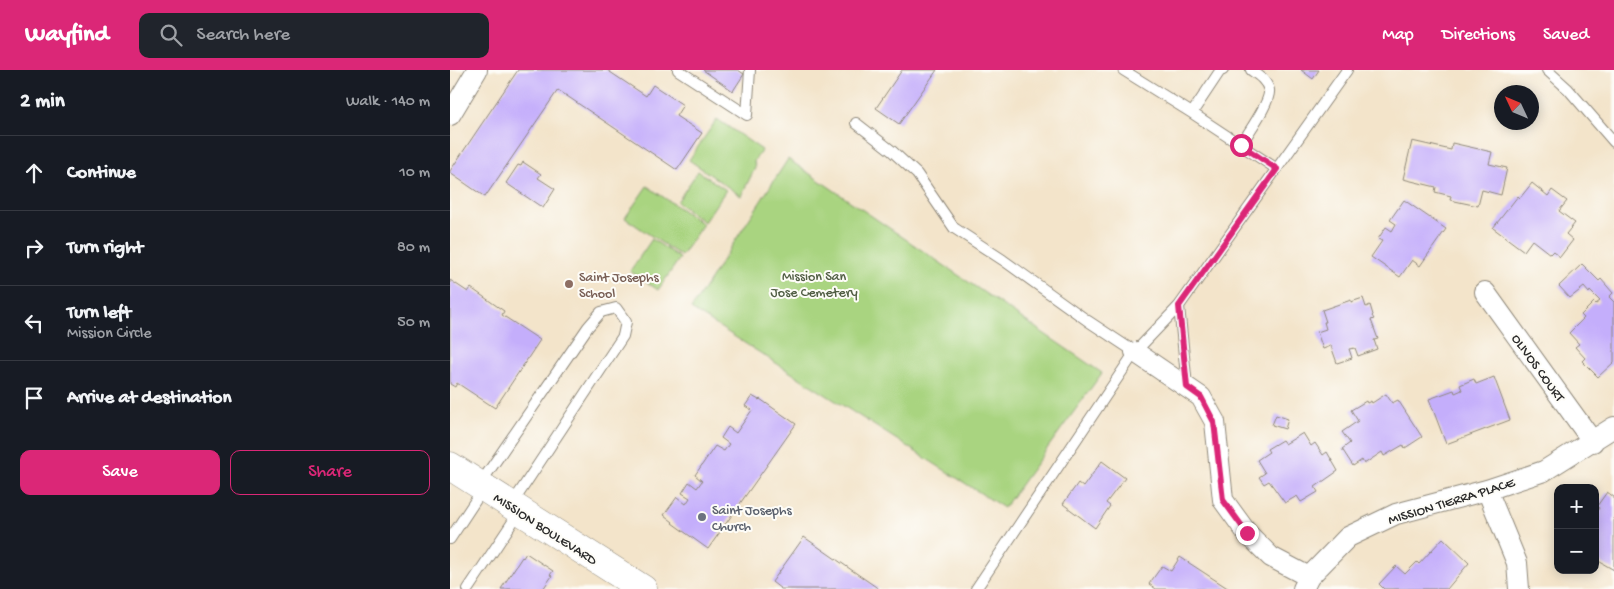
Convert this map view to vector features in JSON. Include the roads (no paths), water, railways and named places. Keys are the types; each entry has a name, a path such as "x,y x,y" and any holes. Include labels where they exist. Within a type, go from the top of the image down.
{"main road":[{"name":"MISSION BOULEVARD","path":"450,466 643,589"}],"street":[{"path":"450,115 477,70"},
{"name":"OLIVOS COURT","path":"1485,292 1593,442"},
{"path":"1136,352 1201,397 1214,422 1223,500 1247,533 1271,557 1306,583"},
{"name":"MISSION TIERRA PLACE","path":"1306,583 1348,537 1396,514 1487,490 1544,471 1593,442 1614,427"},
{"path":"1487,490 1517,563 1519,589"}],"lane":[{"path":"678,70 747,115 750,70"},
{"path":"1123,70 1277,169"},
{"path":"1192,113 1220,71 1223,70"},
{"path":"1241,145 1267,101 1269,90 1261,76 1251,70"},
{"path":"976,589 1136,352 1179,306 1347,70"},
{"path":"1547,70 1568,89 1614,142"},
{"path":"856,123 917,174 954,228 1136,352"},
{"path":"1179,306 1187,387"},
{"path":"450,538 482,486 588,327 602,312 616,308 626,322 623,336 468,589"}],"place":[{"name":"Saint Josephs School","path":"569,284"},
{"name":"Saint Josephs Church","path":"702,517"}],"park label":[{"name":"Mission San Jose Cemetery","path":"814,284"}]}
